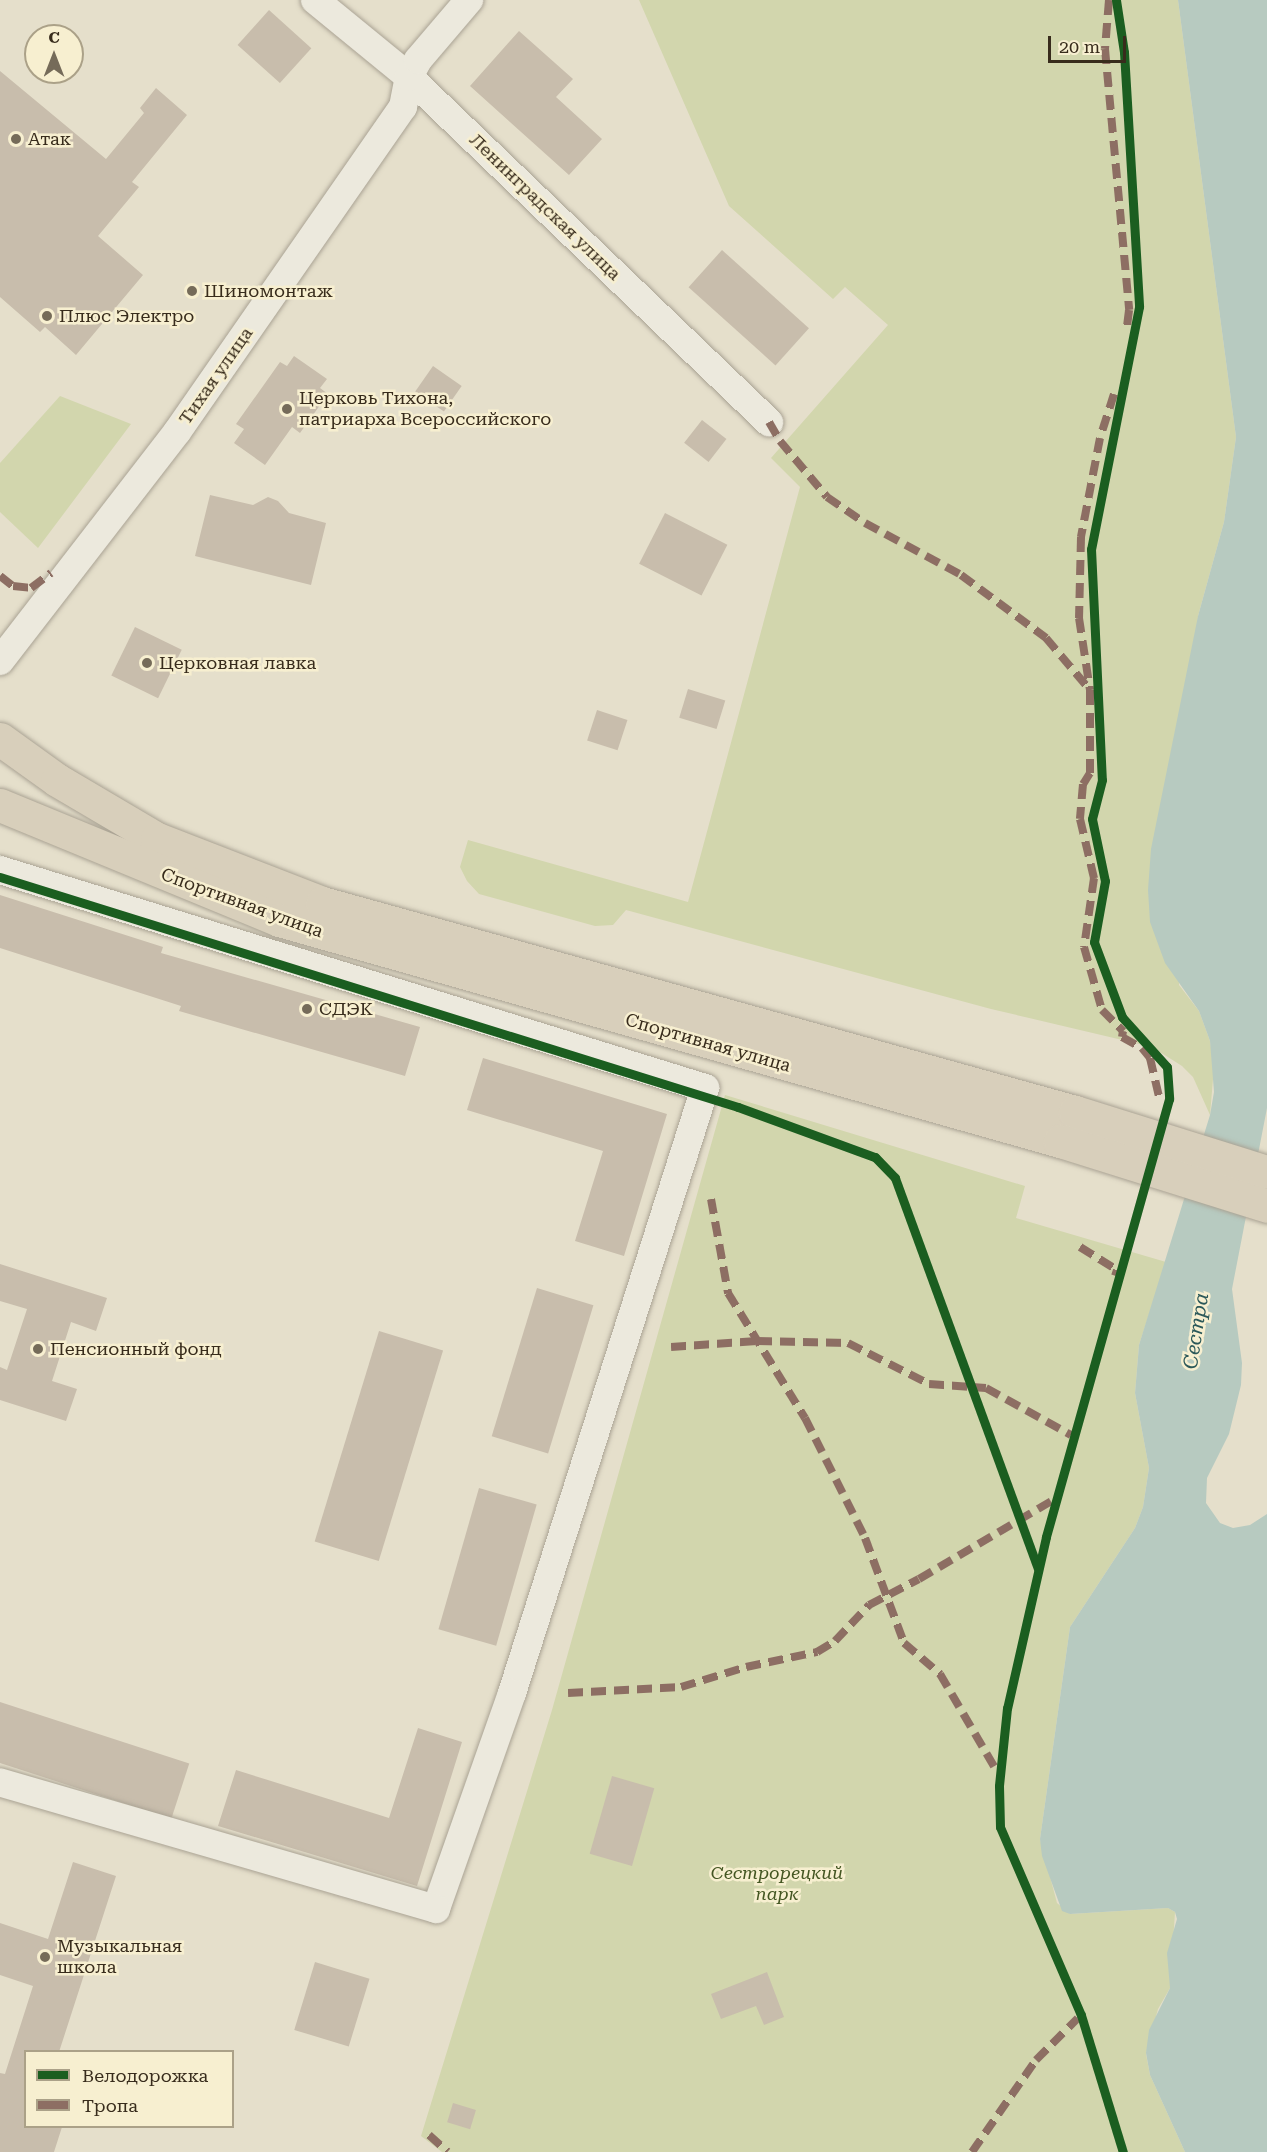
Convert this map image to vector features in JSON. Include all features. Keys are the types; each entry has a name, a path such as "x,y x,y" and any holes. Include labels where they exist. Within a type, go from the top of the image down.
{"highway":[{"path":"3,744 66,786 154,854"},
{"path":"0,805 154,854"},
{"name":"Спортивная улица","path":"154,854 322,903 1075,1112 1267,1172"},
{"name":"Спортивная улица","path":"154,854 279,920 433,966 1060,1141 1267,1206"}],"street":[{"name":"Ленинградская улица","path":"315,0 409,76 769,422"},
{"path":"409,76 418,60 469,0"},
{"name":"Тихая улица","path":"0,661 59,580 161,454 240,342 403,107 409,76"},
{"path":"0,870 705,1088 512,1693 436,1909 0,1782"}],"green space":[{"path":"639,0 1178,0 1236,437 1224,522 1198,616 1179,985 1199,1011 1210,1041 1214,1067 1210,1115 1193,1077 1182,1066 1152,1047 991,1009 626,910 613,925 595,926 479,894 467,881 460,867 468,840 688,902 800,487 771,458 888,325 845,287 833,299 729,206"},
{"path":"60,396 131,424 38,548 0,512 0,463"},
{"name":"Сестрорецкий парк","path":"725,1095 1025,1186 1016,1218 1166,1262 1139,1345 1135,1393 1149,1468 1143,1507 1135,1528 1070,1627 1040,1839 1057,1903 1070,1914 1168,1908 1175,1912 1170,1988 1158,2009 1146,2054 1150,2075 1185,2152 442,2152 421,2136 552,1710"}],"water":[{"name":"Сестра","path":"1178,0 1267,0 1267,1108 1232,1289 1242,1363 1241,1385 1229,1434 1207,1478 1206,1503 1220,1523 1233,1528 1250,1525 1267,1514 1267,2152 1185,2152 1150,2075 1146,2053 1149,2030 1170,1988 1167,1953 1177,1919 1175,1912 1168,1908 1070,1914 1062,1911 1042,1856 1040,1839 1070,1627 1135,1528 1143,1507 1149,1468 1135,1393 1139,1345 1210,1115 1214,1092 1210,1041 1199,1011 1165,963 1150,922 1148,890 1151,849 1198,616 1224,522 1236,437"}],"building":[{"path":"269,10 311,48 280,83 238,45"},
{"path":"519,31 573,79 556,97 602,139 569,175 470,86"},
{"path":"0,71 106,159 144,113 140,108 156,88 187,115 132,182 139,187 98,236 143,275 76,355 45,327 40,332 0,297"},
{"path":"722,250 809,328 775,365 689,287"},
{"name":"Церковь Тихона, патриарха Всероссийского","path":"294,356 327,379 320,388 328,394 300,433 292,427 265,465 234,443 244,429 236,424 280,362 287,366"},
{"path":"433,366 462,386 444,411 415,391"},
{"path":"702,420 726,439 709,462 684,443"},
{"path":"210,495 253,505 268,497 278,501 289,513 326,523 311,585 195,556"},
{"path":"665,513 727,545 701,596 639,564"},
{"name":"Церковная лавка","path":"135,627 182,650 158,698 111,676"},
{"path":"688,689 725,700 717,729 679,718"},
{"path":"597,710 627,720 618,750 587,740"},
{"path":"0,895 163,947 161,953 420,1027 405,1076 179,1011 181,1006 0,948"},
{"path":"483,1058 667,1114 624,1256 575,1241 603,1151 467,1110"},
{"name":"Пенсионный фонд","path":"0,1264 107,1298 96,1331 71,1322 52,1381 77,1389 66,1421 0,1400 0,1367 7,1370 27,1309 0,1301"},
{"path":"537,1288 593,1305 548,1453 492,1436"},
{"path":"379,1331 443,1351 379,1561 315,1541"},
{"path":"479,1488 537,1505 496,1646 438,1629"},
{"path":"0,1702 189,1763 171,1819 0,1763"},
{"path":"418,1728 462,1742 417,1886 218,1826 236,1770 389,1818"},
{"path":"612,1776 654,1788 632,1866 590,1854"},
{"name":"Музыкальная школа","path":"73,1862 116,1876 60,2050 24,2050 24,2128 62,2128 54,2152 0,2152 0,2073 5,2074 33,1986 0,1975 0,1923 48,1939"},
{"path":"315,1962 370,1979 349,2047 294,2030"},
{"path":"767,1972 784,2017 764,2025 756,2006 721,2019 711,1994"},
{"path":"453,2103 476,2110 470,2129 447,2122"}],"marked path":[{"path":"1109,0 1105,49 1129,310 1127,327"},
{"path":"1114,394 1100,438 1081,537 1079,618 1090,690 1090,773 1083,784 1080,819 1094,878 1084,947 1102,1010 1123,1031 1122,1037 1142,1048 1150,1058 1160,1101"},
{"path":"769,422 780,441 827,497 865,523 961,575 1046,638 1090,690"},
{"path":"0,576 13,586 31,588 51,573"},
{"path":"711,1199 728,1293 805,1418 865,1538 904,1643 940,1674 996,1770"},
{"path":"1080,1247 1117,1270 1115,1276"},
{"path":"671,1347 757,1341 848,1343 929,1384 986,1388 1071,1435"},
{"path":"568,1693 681,1687 746,1667 817,1652 835,1641 869,1605 919,1579 1053,1500"},
{"path":"972,2152 1036,2060 1078,2018"},
{"path":"429,2135 448,2152"}],"cycle path":[{"path":"1116,0 1124,52 1139,307 1091,549 1102,780 1092,819 1105,881 1094,942 1122,1017 1167,1067 1169,1099 1046,1537 1007,1708 999,1786 1000,1827 1081,2015 1123,2152"},
{"path":"0,877 738,1107 875,1157 895,1178 1038,1568"}],"place":[{"name":"Атак","path":"16,139"},
{"name":"Шиномонтаж","path":"192,291"},
{"name":"Плюс Электро","path":"47,316"},
{"name":"Церковь Тихона, патриарха Всероссийского","path":"287,409"},
{"name":"Церковная лавка","path":"147,663"},
{"name":"СДЭК","path":"307,1009"},
{"name":"Пенсионный фонд","path":"38,1349"},
{"name":"Музыкальная школа","path":"45,1957"}]}
